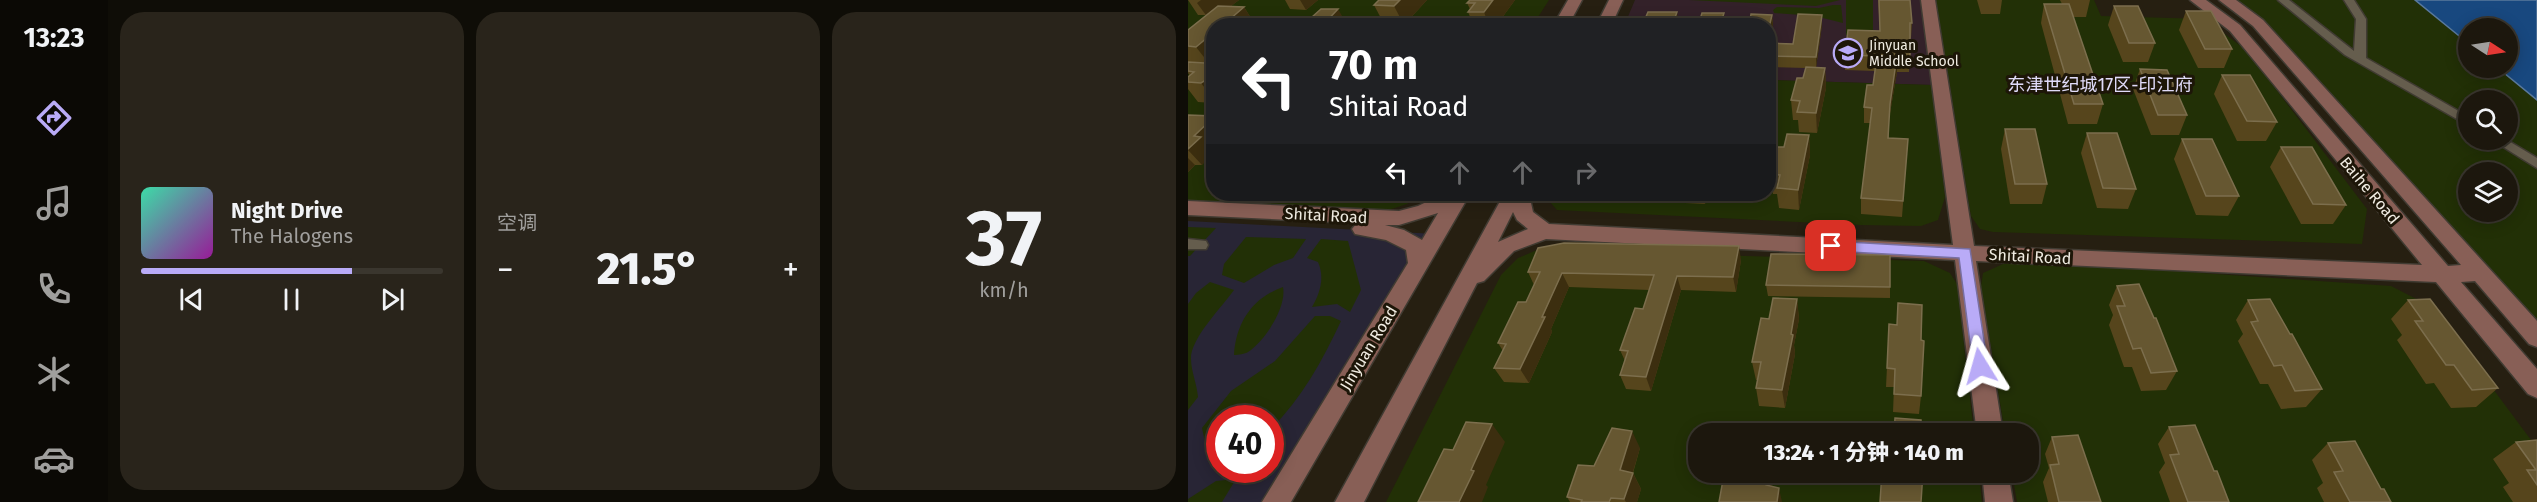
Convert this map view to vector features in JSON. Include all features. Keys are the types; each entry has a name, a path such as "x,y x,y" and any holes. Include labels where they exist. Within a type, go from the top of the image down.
{"street":[{"path":"1565,18 1575,0"},
{"path":"1606,18 1616,0"},
{"path":"1928,0 1988,423"},
{"name":"Baihe Road","path":"2197,0 2235,28 2537,387"},
{"name":"Baihe Road","path":"2226,0 2258,23 2537,337"},
{"path":"2283,0 2360,59 2458,116"},
{"path":"2349,0 2361,19 2360,59"},
{"path":"2514,150 2537,164"},
{"name":"Shitai Road","path":"1188,208 1400,218 1424,212 1445,201"},
{"name":"Jinyuan Road","path":"1276,502 1455,201"},
{"path":"1349,502 1509,201"},
{"path":"1462,288 1507,246 1544,231 1524,215 1521,201"},
{"name":"Shitai Road","path":"1188,220 1382,230 1405,238 1416,246 1418,263"},
{"name":"Shitai Road","path":"1544,231 1965,253 2440,274 2479,273"},
{"path":"1996,483 1999,502"}],"shaded area":[{"name":"Jinyuan Middle School","path":"1635,0 1920,0 1932,85 1776,80 1776,18 1627,18"},
{"path":"1188,221 1436,234 1276,502 1188,502"}],"green space":[{"path":"1188,0 1549,0 1537,18 1206,18 1206,201 1412,201 1367,217 1188,208"},
{"path":"1689,0 1840,0 1816,6"},
{"path":"1846,0 1873,0 1873,35 1846,35"},
{"path":"1936,0 2094,0 2101,16 2205,19 2246,50 2367,209 2362,244 1993,232 1980,229 1971,216"},
{"path":"2226,0 2415,0 2458,35 2458,78 2510,78 2537,100 2537,336 2258,23"},
{"path":"1841,5 1843,23 1815,16 1774,13 1773,10 1777,7 1819,8"},
{"path":"1776,80 1932,85 1945,197 1938,220 1921,226 1557,210 1549,201 1776,201"},
{"path":"1188,227 1216,228 1190,256 1188,256"},
{"path":"1246,237 1306,239 1293,258 1274,265 1244,283 1222,275 1224,264"},
{"path":"1321,239 1348,241 1361,290 1350,312 1337,304 1312,307 1319,291 1321,274 1318,262 1307,258"},
{"path":"1537,250 1924,261 1950,273 1957,284 1973,423 1688,423 1688,483 1980,483 1982,502 1386,502 1501,275 1518,258"},
{"path":"2012,260 2391,286 2432,307 2537,448 2537,502 2017,502 2014,483 2039,483 2039,423 2003,423 1981,286 1983,273"},
{"path":"1210,282 1234,290 1201,333 1192,351 1191,364 1198,397 1188,410 1188,304 1196,293"},
{"path":"1283,287 1282,304 1268,332 1248,352 1234,355 1238,332 1248,313 1263,298"},
{"path":"1315,316 1330,316 1341,321 1310,378 1284,415 1284,405 1220,405 1231,391 1275,361"},
{"path":"1206,423 1206,442 1205,442 1202,428"},
{"path":"1213,483 1234,483 1222,502 1188,502 1188,499"}],"water":[{"path":"2415,0 2537,0 2537,100 2510,78 2518,78 2518,18 2458,18 2458,35"}],"building":[{"path":"1379,0 1400,0 1394,6 1374,5"},
{"path":"1470,0 1493,0 1484,12 1468,12 1475,3 1467,3"},
{"path":"1879,0 1910,0 1912,23 1910,23 1910,57 1897,56 1888,138 1908,139 1903,201 1861,198 1872,108 1864,107 1867,85 1873,85 1877,56 1845,55 1848,30 1880,31"},
{"path":"2044,4 2069,4 2103,104 2074,104"},
{"path":"1218,6 1244,7 1231,18 1206,18 1206,39 1196,47 1188,46 1188,30"},
{"path":"2114,6 2138,6 2155,43 2129,43"},
{"path":"1321,9 1338,9 1330,18 1305,18 1312,17"},
{"path":"2186,11 2211,11 2232,49 2205,49"},
{"path":"1648,12 1677,12 1675,18 1645,18"},
{"path":"1702,13 1724,13 1722,18 1700,18"},
{"path":"1751,14 1772,15 1771,18 1750,18"},
{"path":"1798,14 1822,15 1816,57 1776,56 1776,43 1793,44"},
{"path":"1188,62 1205,63 1206,80 1201,83 1188,82 1188,77 1194,72 1188,71"},
{"path":"1806,67 1825,68 1816,113 1797,112 1800,101 1791,100 1797,78 1803,78"},
{"path":"2140,69 2167,70 2187,115 2158,115"},
{"path":"2222,75 2250,75 2277,122 2247,121"},
{"path":"1188,115 1206,116 1206,125 1194,136 1201,137 1188,149"},
{"path":"2005,129 2035,129 2047,184 2015,184"},
{"path":"2087,133 2117,133 2136,189 2103,188"},
{"path":"1787,134 1809,135 1798,190 1777,188 1780,175 1776,175 1776,151 1777,147 1784,147"},
{"path":"2182,139 2212,139 2239,196 2206,196"},
{"path":"2281,147 2312,147 2346,205 2313,204"},
{"path":"1564,243 1739,246 1733,277 1677,276 1646,377 1620,375 1628,351 1620,350 1635,308 1643,309 1654,275 1562,273 1542,317 1545,317 1520,369 1494,368 1506,344 1498,343 1518,302 1526,302 1540,272 1528,272 1538,248"},
{"path":"1771,254 1890,255 1890,287 1766,285"},
{"path":"2139,284 2156,318 2177,371 2151,373 2141,348 2133,349 2117,306 2125,306 2117,286"},
{"path":"1773,298 1797,299 1791,334 1793,335 1782,390 1756,388 1761,362 1752,362 1761,318 1769,319"},
{"path":"2270,299 2322,389 2295,391 2282,365 2274,366 2251,322 2258,321 2248,300"},
{"path":"2430,299 2498,388 2472,390 2454,365 2446,365 2415,321 2423,321 2408,300"},
{"path":"1898,303 1922,305 1921,340 1924,341 1921,396 1894,394 1895,369 1887,368 1889,324 1897,325"},
{"path":"1895,418 1921,420 1921,423 1895,423"},
{"path":"1466,422 1492,424 1459,502 1418,502 1444,449 1453,450"},
{"path":"2195,425 2229,502 2188,502 2170,455 2179,454 2169,427"},
{"path":"1612,428 1632,431 1620,470 1633,473 1624,499 1611,498 1609,502 1581,502 1582,500 1567,497 1578,465 1594,466"},
{"path":"2078,435 2101,502 2059,502 2050,465 2059,464 2052,437"},
{"path":"2537,440 2537,485 2527,470 2536,470 2516,442"},
{"path":"2355,441 2381,489 2384,489 2391,502 2350,502 2334,472 2343,471 2328,443"},
{"path":"1722,483 1766,483 1766,485 1779,488 1777,502 1719,502"},
{"path":"1881,483 1922,483 1921,502 1880,502"}],"place":[{"name":"Jinyuan Middle School","path":"1848,53"}],"district":[{"name":"东津世纪城17区-印江府","path":"2100,85"}],"route":[{"path":"1831,246 1965,253 1980,366"}]}
